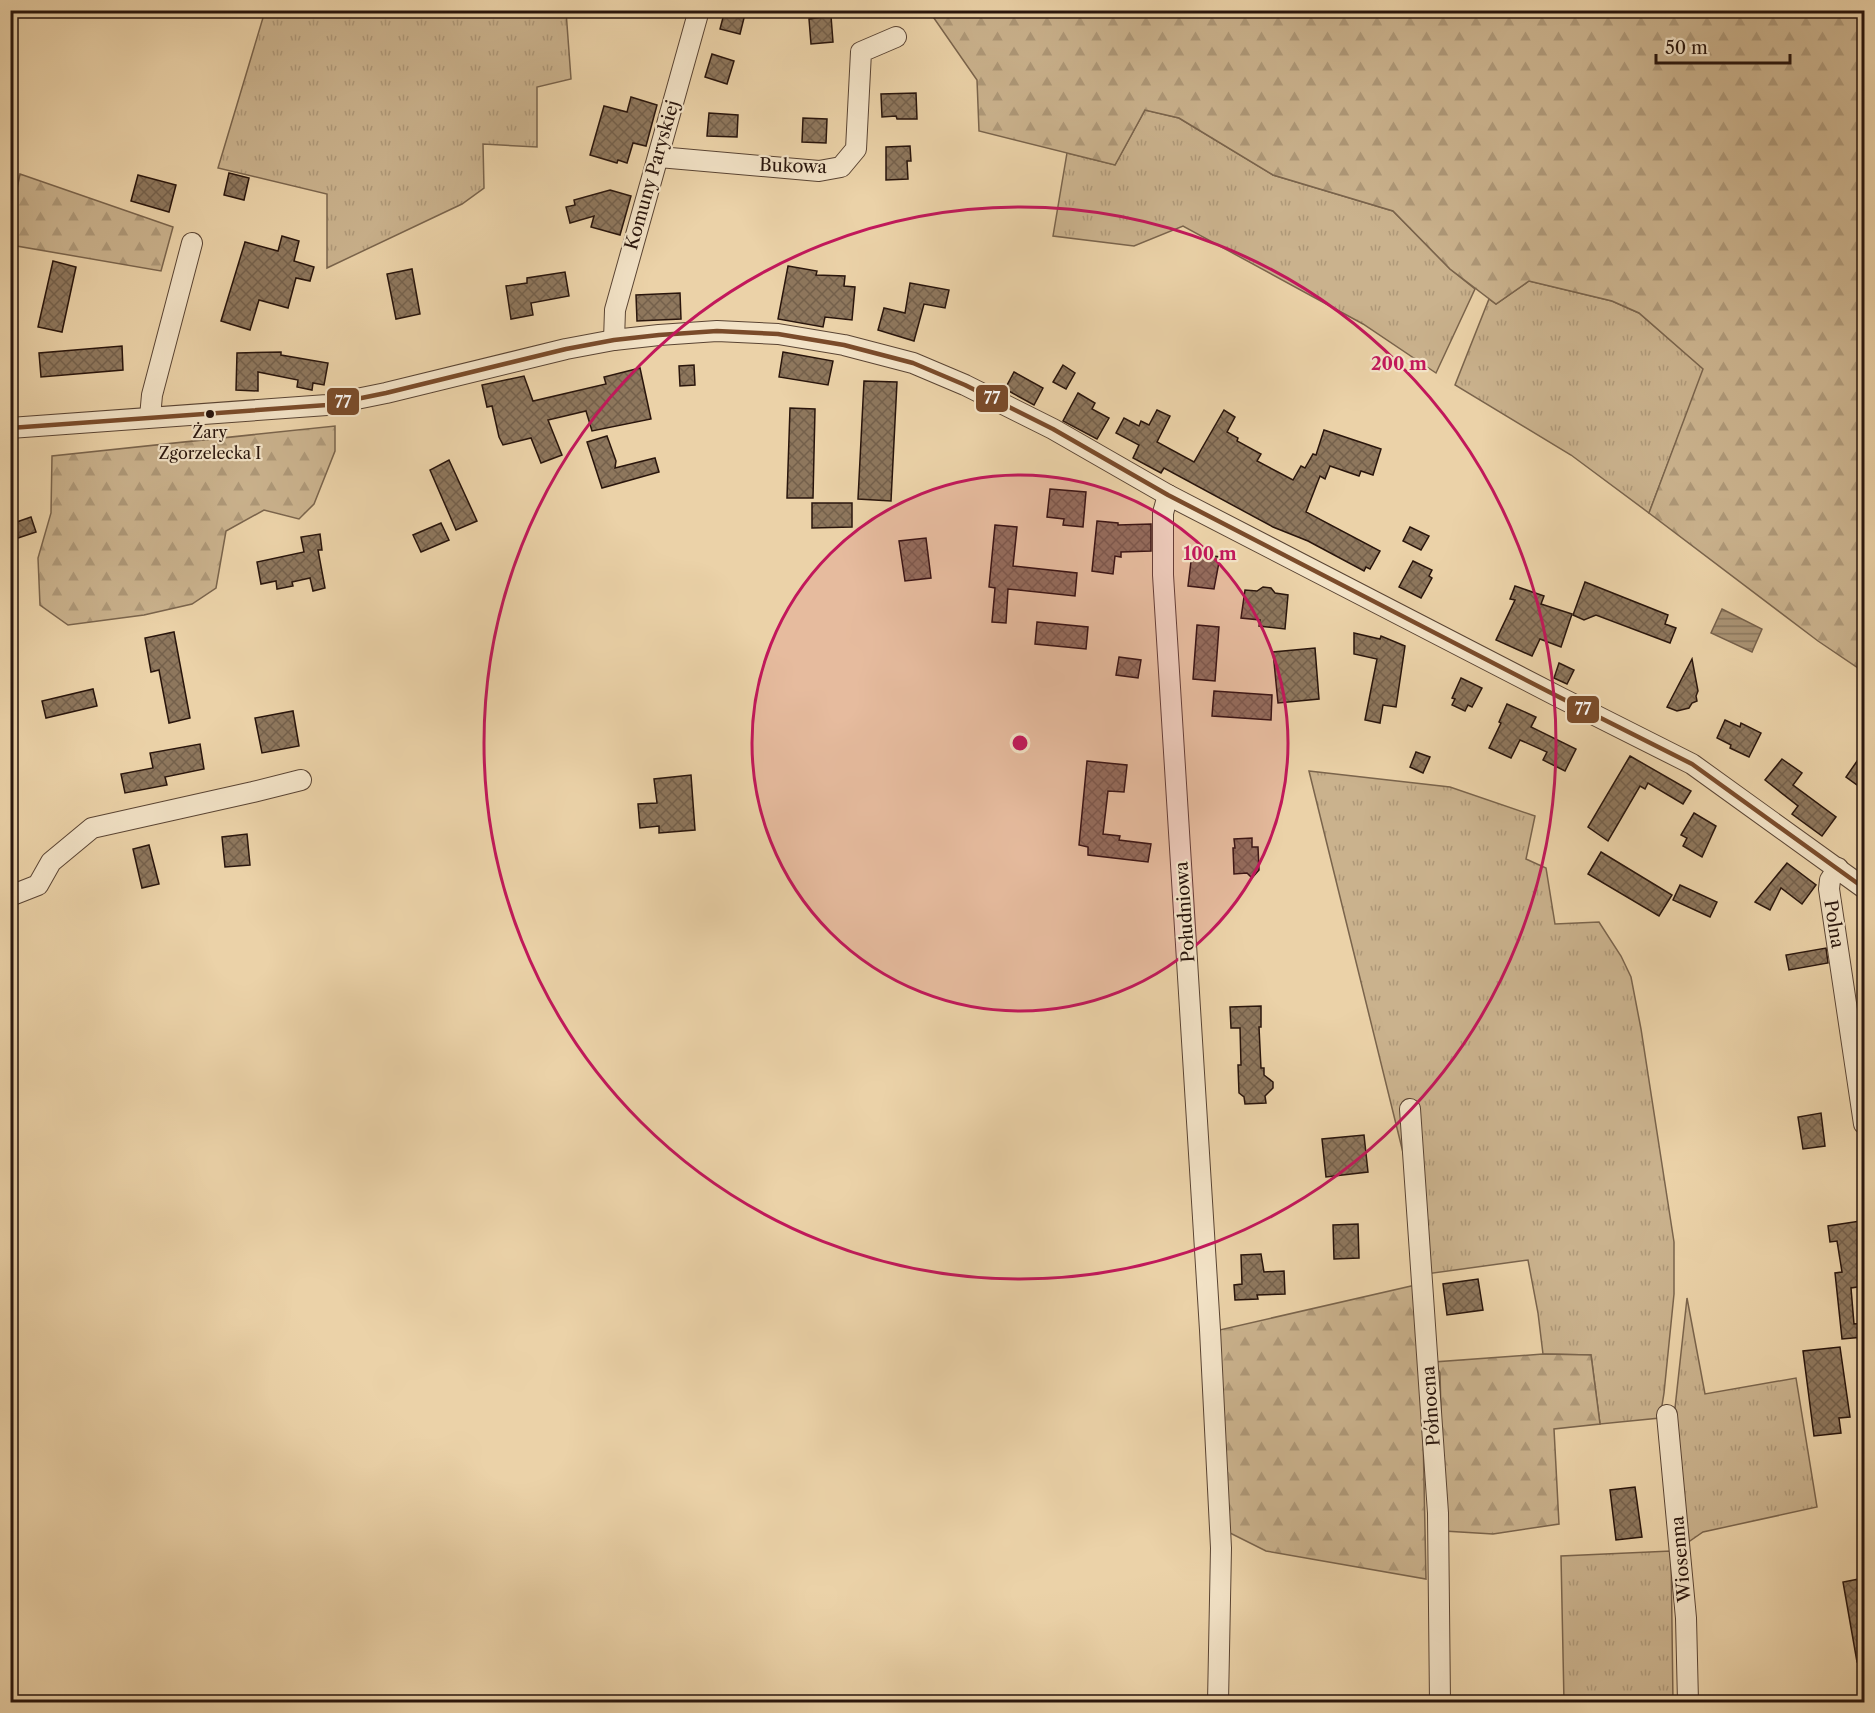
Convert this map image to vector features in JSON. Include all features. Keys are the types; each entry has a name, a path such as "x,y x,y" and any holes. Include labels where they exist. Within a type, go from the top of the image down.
{"street":[{"name":"Komuny Paryskiej","path":"614,340 615,310 699,10"},
{"name":"Bukowa","path":"658,157 819,171 841,167 856,149 861,52 896,37"},
{"path":"150,417 154,385 192,243"},
{"path":"10,428 327,405 614,340 717,331 778,334 844,345 913,363 965,385 1053,429 1168,495 1559,698 1692,764 1864,888"},
{"name":"Południowa","path":"1168,495 1163,513 1162,575 1210,1330 1221,1548 1218,1702"},
{"path":"10,896 38,885 51,862 92,828 301,780"},
{"name":"Polna","path":"1838,868 1830,880 1829,889 1864,1124"},
{"name":"Północna","path":"1410,1109 1438,1513 1440,1702"},
{"name":"Wiosenna","path":"1667,1415 1686,1618 1688,1702"}],"green space":[{"path":"265,11 566,11 571,79 537,87 537,147 483,144 484,188 462,204 327,268 327,194 218,168"},
{"path":"929,11 1864,11 1864,672 1818,641 1649,513 1703,369 1639,313 1612,301 1529,281 1496,304 1450,269 1393,211 1273,175 1179,118 1145,110 1115,165 979,131 977,80"},
{"path":"1145,110 1179,118 1273,175 1393,211 1450,269 1475,289 1436,373 1363,324 1183,226 1134,246 1053,236 1067,153 1115,165"},
{"path":"20,174 173,227 161,271 11,245 11,218"},
{"path":"1529,281 1612,301 1639,313 1704,369 1649,513 1571,455 1455,385 1489,299 1496,304"},
{"path":"335,426 335,451 314,504 299,519 264,510 226,531 216,588 192,604 144,615 68,625 40,605 38,558 51,513 52,456"},
{"path":"1309,771 1450,787 1535,816 1526,859 1546,868 1555,924 1599,922 1621,956 1631,977 1641,1029 1674,1242 1674,1294 1660,1418 1600,1424 1591,1355 1543,1354 1528,1260 1426,1274 1410,1181"},
{"path":"1420,1284 1426,1579 1266,1551 1230,1533 1215,1331"},
{"path":"1687,1298 1705,1394 1796,1378 1817,1507 1703,1532 1687,1543 1677,1469 1675,1408"},
{"path":"1543,1354 1591,1355 1600,1424 1554,1429 1559,1524 1493,1534 1444,1531 1440,1373 1434,1362"},
{"path":"1671,1551 1673,1702 1564,1702 1561,1556"}],"shaded area":[{"path":"1722,609 1762,629 1752,652 1711,633"}],"building":[{"path":"725,10 745,14 740,34 720,29"},
{"path":"831,16 833,42 811,44 809,19"},
{"path":"712,54 734,61 727,84 705,77"},
{"path":"916,93 917,119 882,117 881,94"},
{"path":"631,97 657,105 646,146 633,143 627,163 618,160 617,163 590,155 604,106 627,112"},
{"path":"709,113 738,115 737,137 707,136"},
{"path":"803,118 827,119 826,143 802,142"},
{"path":"910,146 911,161 907,161 908,179 886,180 886,147"},
{"path":"229,173 249,178 244,200 224,195"},
{"path":"138,175 176,185 169,212 131,201"},
{"path":"610,190 631,196 620,235 591,227 594,216 570,223 566,207 575,205 574,200"},
{"path":"282,236 299,241 294,261 314,267 310,281 296,278 288,308 259,300 250,330 221,321 245,242 278,251"},
{"path":"53,261 76,267 62,332 38,327"},
{"path":"788,266 817,271 816,275 845,276 844,286 855,287 852,320 825,317 823,327 778,319"},
{"path":"412,269 420,314 396,319 387,274"},
{"path":"565,272 569,296 531,303 533,315 511,319 506,286 527,283 527,278"},
{"path":"910,283 949,290 945,308 924,304 914,341 878,330 884,308 905,313"},
{"path":"680,293 681,319 637,321 636,295"},
{"path":"122,346 123,370 41,377 39,353"},
{"path":"281,352 281,355 328,363 324,385 313,383 312,390 297,387 298,380 258,372 258,391 236,390 237,353"},
{"path":"783,352 833,361 828,385 779,377"},
{"path":"694,365 695,385 680,386 679,366"},
{"path":"1063,365 1075,373 1066,389 1053,382"},
{"path":"640,368 651,419 592,431 586,411 548,420 562,455 541,463 531,438 503,445 492,406 487,407 482,385 524,376 533,401 606,384 604,377"},
{"path":"1014,372 1043,388 1034,405 1005,389"},
{"path":"864,381 897,382 891,501 858,499"},
{"path":"1078,393 1095,403 1092,409 1109,418 1097,439 1063,421"},
{"path":"790,408 815,409 813,498 787,498"},
{"path":"1157,410 1170,416 1157,442 1194,462 1224,410 1235,417 1227,432 1238,438 1237,441 1261,454 1257,461 1293,480 1301,466 1305,468 1313,454 1316,455 1324,430 1381,449 1373,475 1361,471 1359,476 1330,466 1325,479 1320,476 1306,512 1380,551 1370,569 1366,567 1364,571 1308,541 1273,527 1164,468 1161,473 1133,458 1139,445 1116,433 1124,418 1139,426 1141,421 1149,425"},
{"path":"607,436 616,461 615,468 655,458 659,472 602,488 587,442"},
{"path":"449,460 477,521 456,530 430,470"},
{"path":"1050,489 1086,492 1083,527 1063,525 1064,519 1047,517"},
{"path":"812,503 852,503 852,527 812,528"},
{"path":"31,517 36,532 15,539 11,524"},
{"path":"1097,521 1118,523 1118,525 1151,524 1151,551 1121,552 1121,557 1115,556 1113,574 1092,571"},
{"path":"441,523 449,540 421,552 413,535"},
{"path":"995,525 1017,527 1013,566 1077,573 1075,596 1008,589 1006,623 992,622 995,588 989,587"},
{"path":"1410,527 1429,536 1421,550 1403,541"},
{"path":"320,534 322,550 318,550 325,588 313,591 310,578 292,582 293,586 277,589 276,581 261,584 257,562 304,552 301,537"},
{"path":"926,538 931,578 905,581 899,541"},
{"path":"1192,553 1220,557 1214,589 1188,586"},
{"path":"1413,561 1432,570 1429,576 1432,578 1421,598 1399,587"},
{"path":"1585,582 1668,615 1665,624 1676,628 1670,643 1596,615 1584,620 1573,615"},
{"path":"1515,586 1544,596 1541,604 1572,614 1561,647 1540,639 1532,656 1496,640 1515,600 1510,599"},
{"path":"1263,587 1271,588 1275,593 1288,595 1285,629 1259,626 1260,620 1241,618 1245,590 1257,591"},
{"path":"1037,622 1088,627 1086,649 1035,644"},
{"path":"1197,625 1219,627 1215,681 1193,679"},
{"path":"174,632 190,718 169,723 159,670 151,672 145,638"},
{"path":"1354,633 1380,639 1381,636 1405,646 1396,707 1383,705 1380,723 1365,720 1377,659 1354,654"},
{"path":"1315,648 1319,699 1278,703 1273,652"},
{"path":"1119,657 1141,660 1138,678 1116,675"},
{"path":"1692,659 1698,691 1697,701 1689,708 1677,711 1667,707"},
{"path":"1559,663 1574,670 1567,684 1554,678"},
{"path":"1461,678 1482,688 1472,707 1468,705 1465,711 1452,705 1455,699 1452,698"},
{"path":"93,689 97,706 46,718 42,701"},
{"path":"1214,691 1272,695 1271,720 1212,716"},
{"path":"1507,704 1536,717 1531,727 1576,749 1565,771 1543,760 1547,752 1520,740 1511,758 1489,748"},
{"path":"293,711 299,746 262,753 255,718"},
{"path":"1725,720 1740,727 1741,723 1761,733 1749,757 1730,748 1731,745 1717,738"},
{"path":"200,744 204,769 165,777 167,785 125,793 121,774 153,768 150,753"},
{"path":"1864,751 1864,790 1846,777"},
{"path":"1416,752 1430,757 1423,773 1410,767"},
{"path":"1630,756 1691,791 1683,804 1648,783 1645,789 1640,786 1608,841 1588,827"},
{"path":"1782,759 1802,773 1793,785 1836,817 1822,836 1792,814 1798,806 1765,780"},
{"path":"1087,761 1127,765 1124,792 1108,791 1103,834 1120,836 1119,840 1151,844 1148,862 1088,855 1088,847 1079,845"},
{"path":"691,775 695,830 659,833 659,826 640,828 638,804 657,803 654,779"},
{"path":"1694,813 1716,826 1702,857 1683,846 1687,838 1681,835"},
{"path":"247,834 250,865 225,867 222,837"},
{"path":"1252,838 1252,847 1258,847 1259,870 1252,878 1247,873 1234,874 1234,839"},
{"path":"149,845 159,884 142,888 133,849"},
{"path":"1601,852 1672,895 1659,916 1588,874"},
{"path":"1787,863 1816,885 1802,904 1781,888 1770,910 1755,902"},
{"path":"1680,885 1717,902 1710,917 1673,900"},
{"path":"1826,948 1828,963 1789,970 1786,955"},
{"path":"1261,1006 1261,1027 1259,1027 1261,1068 1264,1068 1264,1075 1273,1082 1273,1088 1265,1096 1266,1103 1245,1104 1244,1097 1239,1093 1240,1028 1231,1028 1230,1007"},
{"path":"1821,1113 1825,1146 1803,1149 1798,1117"},
{"path":"1364,1135 1368,1172 1326,1177 1322,1139"},
{"path":"1860,1221 1862,1237 1864,1236 1864,1286 1851,1288 1854,1324 1864,1323 1864,1337 1842,1339 1835,1273 1842,1272 1837,1241 1830,1242 1828,1226"},
{"path":"1358,1224 1359,1258 1334,1259 1333,1225"},
{"path":"1261,1254 1264,1272 1284,1271 1285,1294 1257,1295 1258,1299 1235,1300 1234,1285 1242,1284 1241,1255"},
{"path":"1478,1279 1483,1310 1447,1315 1443,1284"},
{"path":"1840,1347 1850,1417 1839,1418 1841,1433 1814,1436 1803,1351"},
{"path":"1635,1487 1642,1537 1616,1540 1610,1490"},
{"path":"1864,1578 1864,1661 1857,1662 1843,1582"}],"transit line":[{"name":"77","path":"10,428 327,405 566,349 659,335 717,331 778,334 844,345 913,363 965,385 1053,429 1168,495 1692,764 1864,888"}],"place":[{"name":"Żary Zgorzelecka I","path":"210,414"}]}
